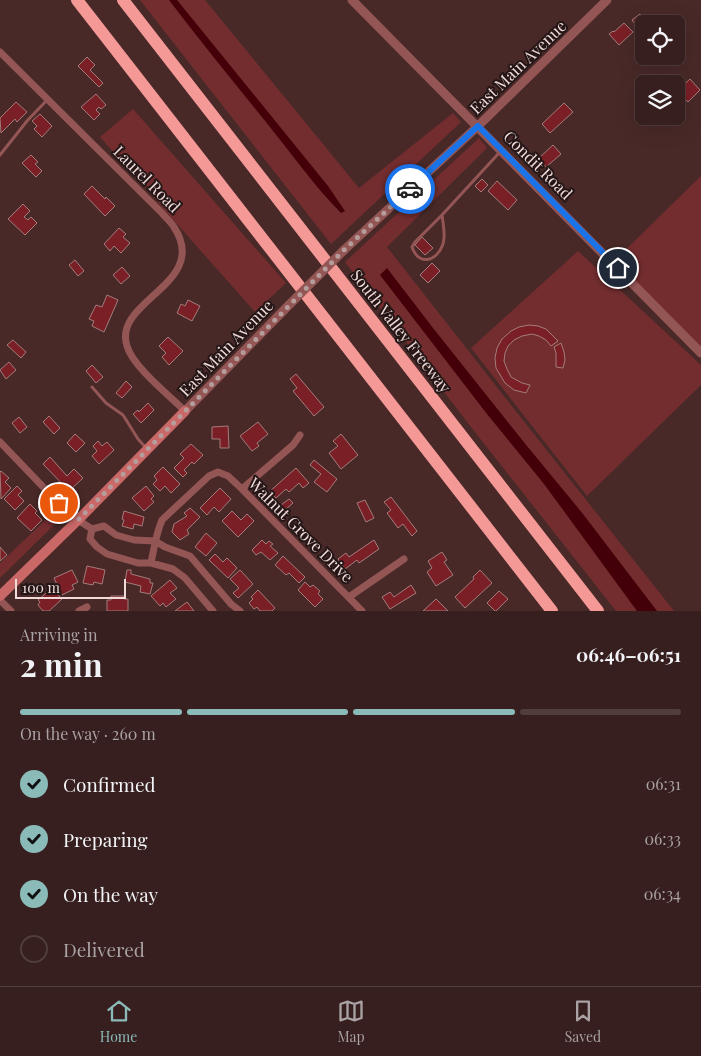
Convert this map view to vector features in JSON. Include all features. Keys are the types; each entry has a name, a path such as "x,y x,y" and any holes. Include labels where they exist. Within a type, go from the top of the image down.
{"highway":[{"path":"78,0 552,611"},
{"name":"South Valley Freeway","path":"123,0 598,611"}],"main road":[{"name":"East Main Avenue","path":"0,598 185,411"}],"street":[{"name":"Condit Road","path":"352,0 701,353"},
{"name":"East Main Avenue","path":"185,411 344,250 478,126 607,0"},
{"name":"Laurel Road","path":"0,52 162,213 180,236 183,250 182,262 175,274 130,320 126,331 126,344 131,356 143,370 185,411"},
{"path":"242,489 294,445 300,435"},
{"path":"0,442 70,515 92,529 104,526 116,534 134,540 155,541 165,547 190,556 231,604 240,611"},
{"name":"Walnut Grove Drive","path":"155,541 162,520 209,476 218,472 228,476 242,489 362,611"},
{"path":"92,529 90,538 97,547 107,554 138,563 151,563 173,569 185,578 213,611"},
{"path":"151,563 155,541"},
{"path":"349,597 404,559"},
{"path":"0,598 11,611"},
{"path":"79,611 87,607"}],"lane":[{"path":"0,154 27,121 48,100"},
{"path":"442,215 444,237 440,250 433,257 426,260 420,259 416,256 412,247 415,242 502,150"},
{"path":"92,387 106,403 123,415 138,439 147,449"}],"shaded area":[{"path":"140,0 205,0 359,188 453,113 461,122 331,244"},
{"path":"169,0 177,0 328,186 345,211 341,213 316,185"},
{"path":"133,109 286,283 255,312 100,137"},
{"path":"479,138 487,148 387,247 674,611 616,611 467,422 345,262"},
{"path":"701,176 701,351 613,262"},
{"path":"578,251 701,365 701,385 587,496 471,348"},
{"path":"387,268 583,514 657,611 637,611 544,484 487,414 380,275"},
{"path":"55,511 57,515 56,523 0,578 0,563"}],"building":[{"path":"624,23 633,32 619,45 609,34"},
{"path":"87,57 95,65 90,70 103,83 99,87 78,66"},
{"path":"690,79 700,90 688,102 685,99 685,84"},
{"path":"96,94 106,105 96,110 100,114 94,120 81,107"},
{"path":"16,102 27,112 17,122 15,119 1,133 0,118"},
{"path":"564,103 573,112 550,133 542,124"},
{"path":"40,114 52,126 42,137 34,129 37,126 32,121"},
{"path":"553,145 561,154 546,167 538,159"},
{"path":"31,155 38,162 35,164 42,171 36,177 22,163"},
{"path":"482,179 488,185 481,192 475,186"},
{"path":"497,181 517,200 508,210 488,191"},
{"path":"92,186 115,206 105,216 84,194"},
{"path":"23,204 30,211 24,217 28,220 31,217 37,223 25,235 8,219"},
{"path":"119,228 126,234 123,237 130,243 121,253 114,246 110,251 104,244"},
{"path":"422,237 433,248 425,255 415,245"},
{"path":"75,260 84,271 78,276 69,265"},
{"path":"432,263 440,271 428,283 420,275"},
{"path":"122,267 130,276 121,284 113,275"},
{"path":"107,295 118,300 104,332 92,326 94,321 89,319 96,305 102,307"},
{"path":"188,300 200,306 192,321 177,313 181,304 185,306"},
{"path":"529,325 546,329 558,341 551,346 546,340 532,334 514,340 508,346 504,361 507,369 511,377 530,385 526,393 514,390 505,383 496,368 495,358 497,348 502,339 511,331"},
{"path":"168,337 183,351 169,365 162,357 166,353 159,346"},
{"path":"13,340 26,352 21,358 7,345"},
{"path":"561,343 565,360 563,368 556,367 554,347"},
{"path":"9,362 16,370 6,379 0,370"},
{"path":"92,365 103,377 96,383 86,371"},
{"path":"296,374 324,407 314,416 293,391 297,388 290,379"},
{"path":"126,381 132,387 122,398 116,393"},
{"path":"148,403 154,410 141,423 133,414 138,410 139,412"},
{"path":"49,416 60,428 54,434 43,422"},
{"path":"19,417 27,427 20,433 12,423"},
{"path":"258,422 268,434 257,443 259,446 252,451 240,436"},
{"path":"228,426 229,448 220,448 220,439 212,439 212,427"},
{"path":"75,434 85,443 76,452 67,443"},
{"path":"341,434 358,455 341,469 329,453 338,446 333,441"},
{"path":"98,441 102,446 107,442 114,450 99,464 92,456 97,451 93,446"},
{"path":"191,444 203,455 184,470 187,473 183,477 174,468 184,458 180,454"},
{"path":"50,457 67,476 74,469 83,478 69,491 43,464"},
{"path":"314,460 337,479 327,492 314,482 321,474 310,465"},
{"path":"163,467 180,484 171,493 165,486 160,491 153,484 157,480 154,476"},
{"path":"296,468 309,483 303,488 299,483 289,492 286,489 276,498 269,492"},
{"path":"0,472 9,478 5,482 11,488 1,499"},
{"path":"17,486 22,491 18,495 24,501 15,510 4,499"},
{"path":"146,486 154,496 151,499 154,502 144,511 132,498"},
{"path":"220,488 231,499 219,512 214,507 207,515 200,508"},
{"path":"391,497 417,531 412,536 403,524 398,528 387,513 391,510 384,502"},
{"path":"289,499 293,503 285,510 281,505"},
{"path":"365,500 374,518 366,522 357,503"},
{"path":"30,504 42,520 31,531 17,518"},
{"path":"190,508 200,517 187,530 189,534 180,540 172,532 174,524 187,516 184,513"},
{"path":"124,511 144,517 142,526 134,524 133,529 122,526"},
{"path":"232,511 241,520 247,514 254,521 238,537 222,521"},
{"path":"206,533 217,543 206,556 195,547"},
{"path":"262,540 266,544 269,541 273,544 270,546 278,553 270,560 261,552 256,555 252,550"},
{"path":"374,540 379,549 359,563 357,560 345,569 338,559 346,553 349,557"},
{"path":"0,547 7,555 0,561"},
{"path":"442,552 447,560 444,562 453,575 436,586 427,572 432,568 428,561"},
{"path":"215,554 223,562 227,558 237,568 228,578 209,560"},
{"path":"283,556 305,577 299,583 289,573 286,575 275,565"},
{"path":"87,566 105,570 102,584 94,582 93,585 83,583"},
{"path":"72,570 78,582 72,585 74,589 62,595 54,578"},
{"path":"127,570 131,570 131,574 150,579 150,583 153,583 150,594 140,592 141,586 125,582"},
{"path":"240,570 253,584 238,598 233,593 239,588 230,579"},
{"path":"480,570 492,583 465,608 455,597 474,579 473,577"},
{"path":"170,580 177,588 170,593 176,599 166,607 163,603 160,606 151,596"},
{"path":"305,582 310,587 313,585 320,591 318,594 323,599 315,607 298,590"},
{"path":"411,585 416,593 390,609 382,597 390,592 394,597"},
{"path":"52,588 62,599 49,611 43,611 38,605 40,602 38,600"},
{"path":"258,590 275,608 272,611 260,611 257,607 254,609 249,603 253,599 251,597"},
{"path":"499,591 508,599 495,611 487,603"},
{"path":"111,596 124,596 124,599 128,599 128,611 107,611 107,600 111,600"},
{"path":"436,599 448,611 423,611"},
{"path":"187,602 194,611 175,611"}],"way so far":[{"path":"59,503 70,515 78,520 344,250 410,189"}],"route":[{"path":"410,189 478,126 618,268"}]}
